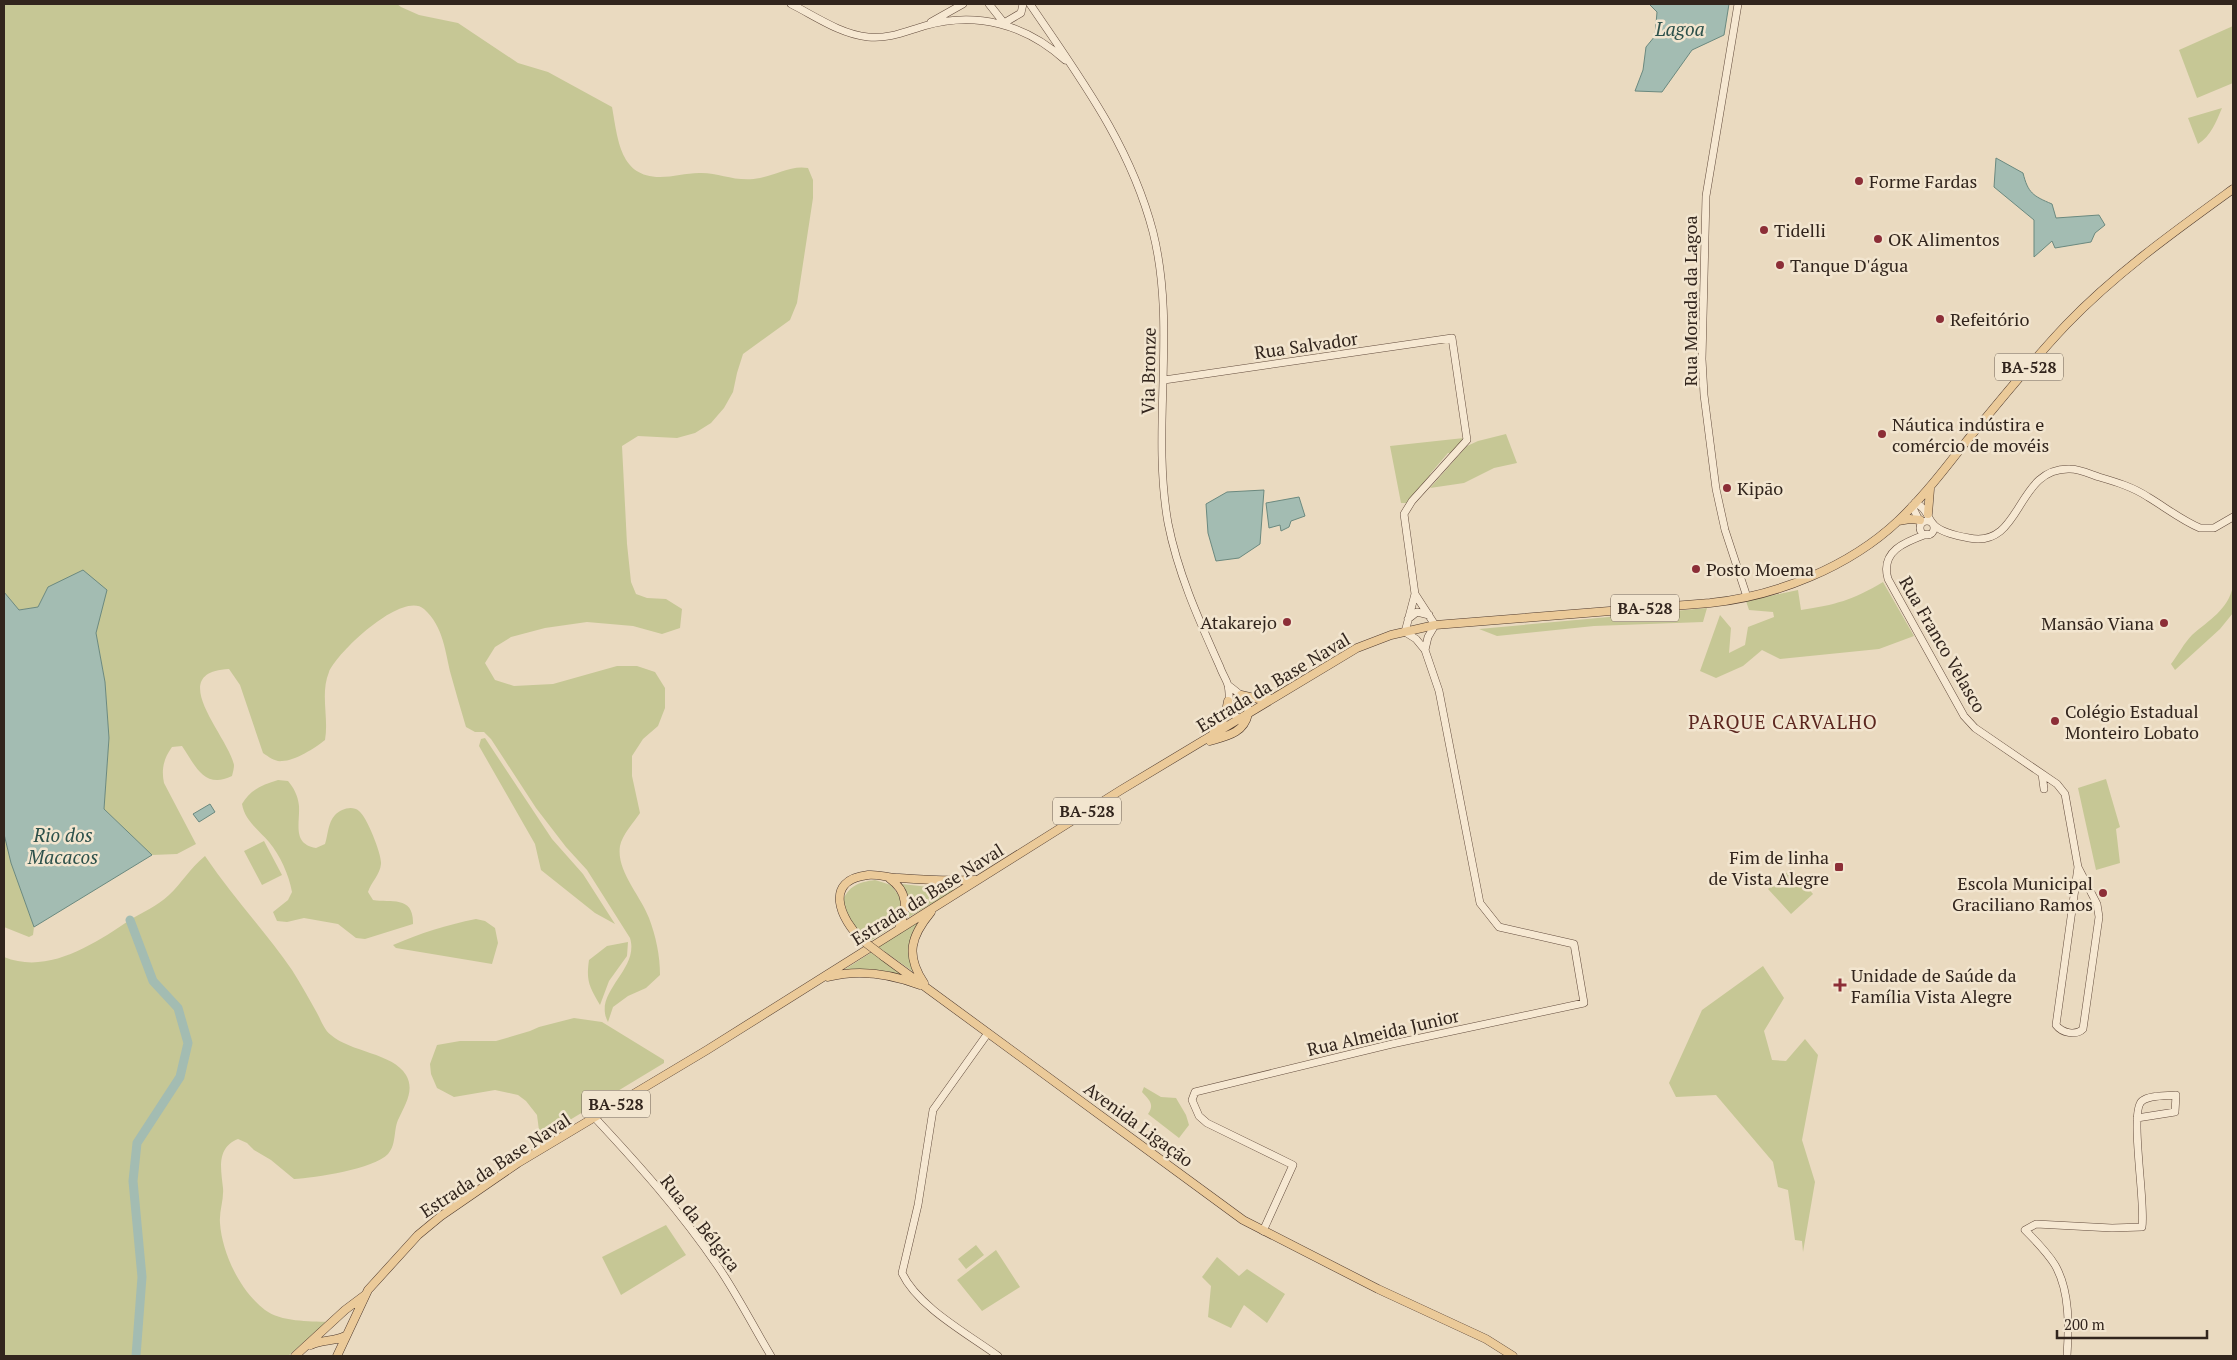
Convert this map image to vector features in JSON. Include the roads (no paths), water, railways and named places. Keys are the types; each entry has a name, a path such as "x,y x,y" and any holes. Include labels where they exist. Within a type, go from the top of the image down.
{"main road":[{"path":"791,4 837,28 868,37 898,35 923,26 947,21 974,19 1004,23 1035,38 1073,67"},
{"path":"923,26 963,4"},
{"path":"989,4 1004,23"},
{"path":"1004,23 1018,16 1023,4"},
{"name":"Via Bronze","path":"1030,4 1073,67 1108,122 1128,158 1139,184 1153,233 1164,323 1163,448 1168,523 1190,600 1228,684 1228,701"},
{"name":"Rua Morada da Lagoa","path":"1738,4 1706,196 1702,359 1704,395 1716,489 1725,530 1747,597"},
{"name":"Estrada da Base Naval","path":"366,1293 411,1242 441,1216 518,1164 900,929 1127,786 1358,648 1391,635 1435,625 1710,603 1747,597 1812,576 1848,557 1869,544 1898,521 1930,487 2002,397 2076,314 2140,258 2233,189"},
{"name":"Rua Salvador","path":"1164,380 1452,338 1467,440 1406,509 1404,519 1415,594"},
{"path":"1916,539 1924,522 1932,522 1944,532 1979,540 1994,538 2007,526 2020,503 2037,482 2052,472 2064,469 2072,469 2128,486 2200,528 2214,528 2233,517"},
{"path":"1928,514 1930,487"},
{"path":"1913,505 1923,507 1932,522 1934,530 1928,534 1924,533 1913,505"},
{"path":"1898,521 1910,519 1921,525"},
{"name":"Rua Franco Velasco","path":"1944,532 1928,534 1894,550 1886,567 1888,579 1968,721 2057,784 2065,794 2078,867 2097,904 2099,917 2082,1029 2076,1033 2062,1031 2056,1025 2078,867"},
{"path":"1773,589 1790,578"},
{"path":"1415,594 1435,625 1428,637 1425,650"},
{"path":"1415,594 1405,632 1416,639 1425,650"},
{"path":"1407,622 1417,612 1430,616"},
{"name":"Rua Almeida Junior","path":"1263,1232 1293,1165 1207,1123 1200,1116 1192,1098 1195,1092 1584,1003 1574,944 1499,927 1479,898 1441,698 1425,650"},
{"name":"Via Bronze","path":"1228,684 1248,703 1248,714"},
{"path":"1241,695 1260,699 1273,698"},
{"path":"1228,701 1231,710 1240,719"},
{"path":"1197,745 1222,722 1227,713 1228,701"},
{"path":"1197,745 1240,730 1244,726 1248,714"},
{"path":"2042,774 2044,789"},
{"name":"Avenida Ligação","path":"978,880 950,882 889,878 879,875 862,876 847,884 841,890 839,904 844,918 862,940 1236,1215 1263,1232 1378,1289 1486,1339 1512,1356"},
{"path":"889,878 900,887 905,900 906,908 900,929"},
{"path":"928,988 914,962 914,938 920,926 939,904"},
{"path":"842,965 845,973"},
{"path":"819,979 845,973 866,973 893,977 928,988"},
{"path":"988,1033 933,1110 918,1206 902,1273 907,1283 931,1308 998,1356"},
{"path":"2067,1356 2068,1321 2060,1277 2045,1251 2025,1230 2036,1224 2112,1228 2142,1227 2144,1201 2137,1118 2139,1104 2145,1099 2176,1095 2175,1112 2137,1118"},
{"name":"Rua da Bélgica","path":"595,1118 678,1215 715,1262 739,1298 771,1356"},
{"path":"297,1356 345,1310 366,1293"},
{"name":"BA-528","path":"337,1356 366,1293"},
{"path":"308,1347 319,1341 337,1340 345,1336"},
{"path":"297,1356 308,1356"}],"water":[{"name":"Lagoa","path":"1649,4 1729,4 1724,35 1692,50 1662,92 1635,91 1643,70 1646,47 1655,36 1657,12"},
{"path":"1996,158 2023,173 2032,193 2052,204 2056,218 2099,215 2105,225 2095,233 2091,242 2055,248 2052,241 2034,257 2034,220 1994,187"},
{"path":"1264,490 1260,544 1239,558 1216,561 1208,533 1206,504 1227,492"},
{"path":"1299,497 1305,516 1291,521 1289,527 1281,531 1280,525 1269,528 1266,503"},
{"name":"Rio dos Macacos","path":"83,570 107,590 96,633 105,682 109,738 104,809 152,855 34,927 11,863 4,834 4,592 19,610 38,607 48,587"},
{"path":"210,804 215,812 199,822 193,814"}],"waterway":[{"name":"Rio dos Macacos","path":"130,920 153,981 178,1008 188,1043 180,1077 137,1143 133,1181 142,1277 136,1356"}],"place":[{"name":"Forme Fardas","path":"1859,181"},
{"name":"Tidelli","path":"1764,230"},
{"name":"OK Alimentos","path":"1878,239"},
{"name":"Tanque D'água","path":"1780,265"},
{"name":"Refeitório","path":"1940,319"},
{"name":"Náutica indústira e comércio de movéis","path":"1882,434"},
{"name":"Kipão","path":"1727,488"},
{"name":"Posto Moema","path":"1696,569"},
{"name":"Atakarejo","path":"1287,622"},
{"name":"Mansão Viana","path":"2164,623"},
{"name":"Colégio Estadual Monteiro Lobato","path":"2055,721"},
{"name":"Fim de linha de Vista Alegre","path":"1839,867"},
{"name":"Escola Municipal Graciliano Ramos","path":"2103,893"},
{"name":"Unidade de Saúde da Família Vista Alegre","path":"1840,985"}],"district":[{"name":"PARQUE CARVALHO","path":"1783,721"}]}
